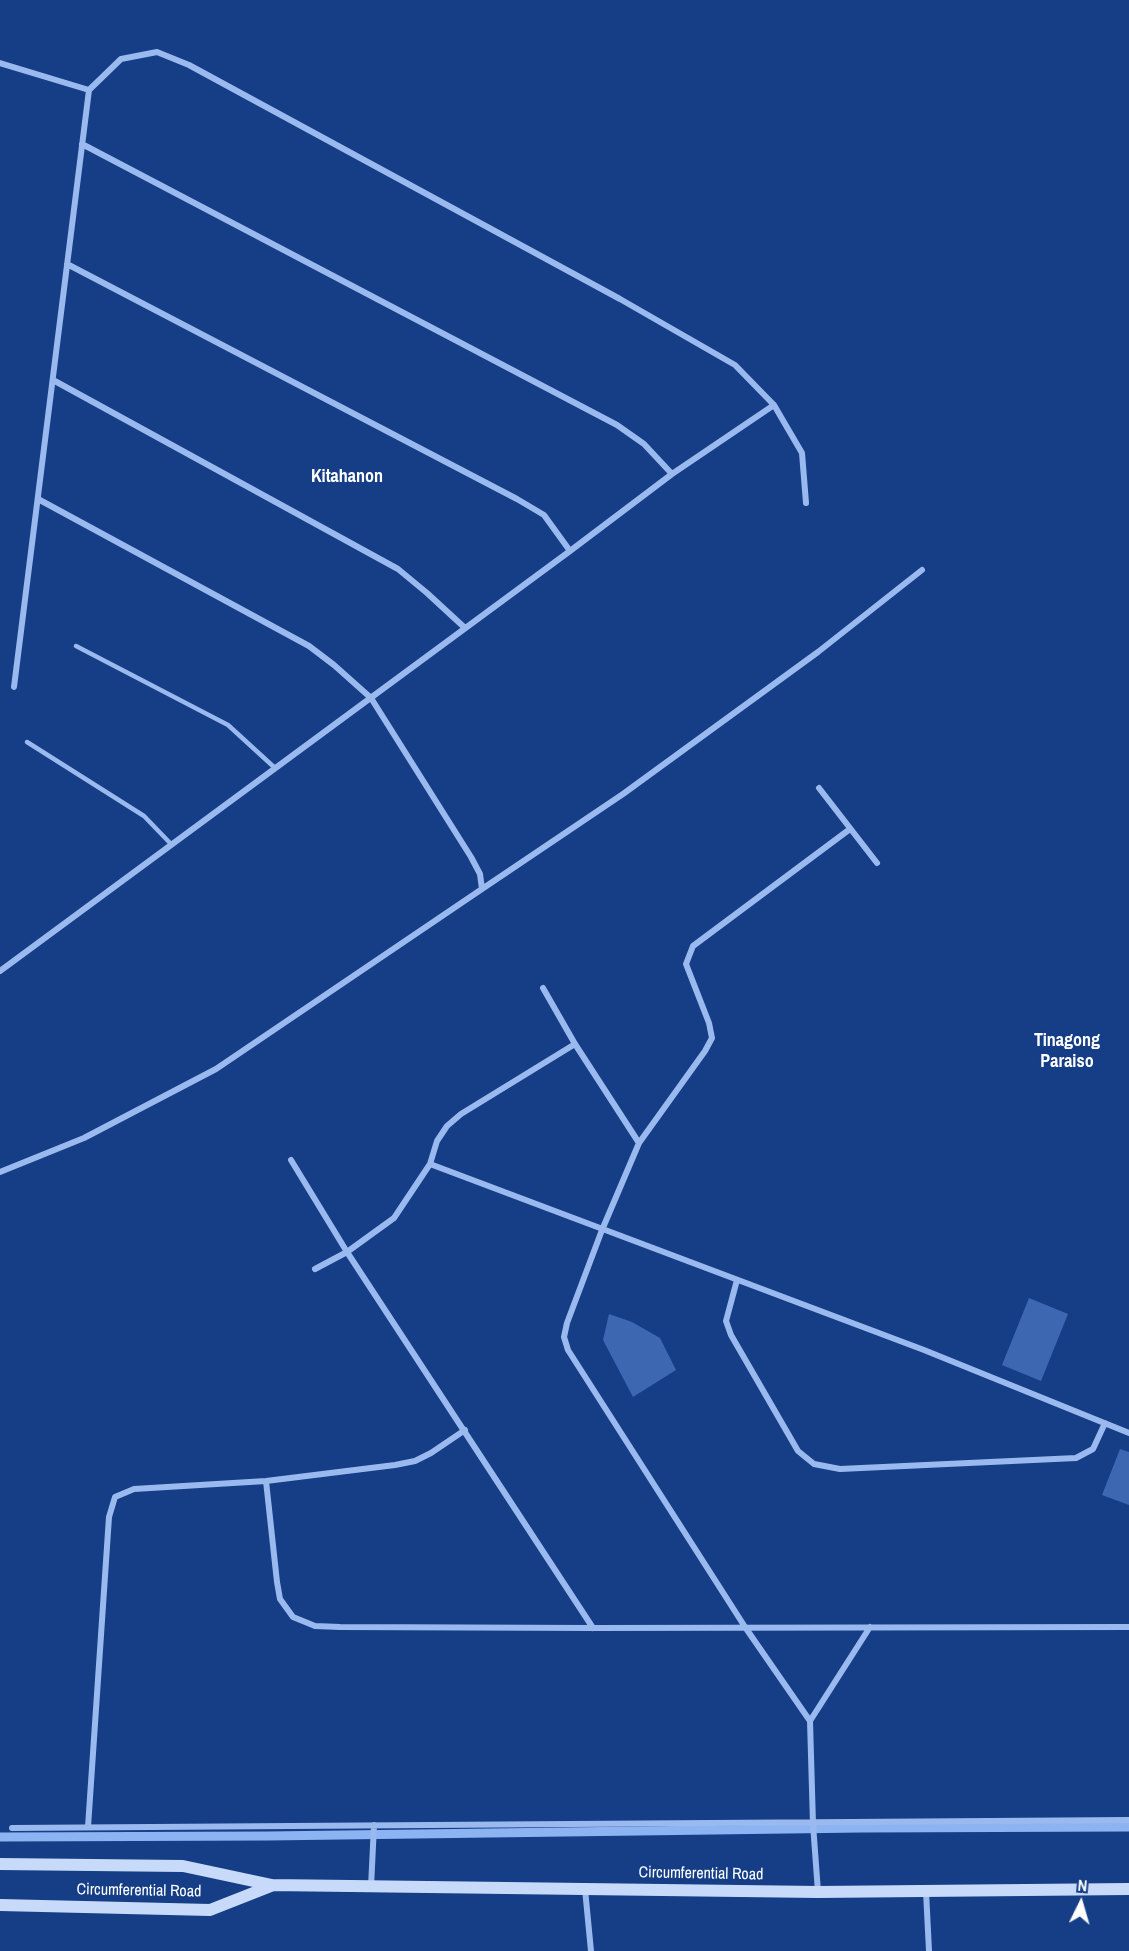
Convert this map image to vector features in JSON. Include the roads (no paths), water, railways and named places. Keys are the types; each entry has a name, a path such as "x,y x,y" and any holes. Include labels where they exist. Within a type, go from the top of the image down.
{"main road":[{"name":"Circumferential Road","path":"0,1864 183,1866 272,1885 818,1892 1129,1889"},
{"name":"Circumferential Road","path":"0,1905 210,1910 272,1885"}],"street":[{"path":"14,687 89,90 121,59 157,52 189,65 681,332 735,365 774,405 802,453 806,503"},
{"path":"0,63 89,90"},
{"path":"82,144 617,425 645,444 672,474"},
{"path":"67,264 517,499 544,515 570,551"},
{"path":"53,380 398,569 465,628"},
{"path":"0,971 672,474 774,405"},
{"path":"39,499 309,646 334,665 370,698 471,857 480,874 482,889"},
{"path":"0,1172 84,1138 216,1069 623,794 818,652 922,570"},
{"path":"819,788 877,863"},
{"path":"818,1892 810,1721 745,1627 568,1350 564,1337 567,1323 602,1230 639,1143 712,1038 709,1023 686,964 693,946 850,829"},
{"path":"543,988 639,1143"},
{"path":"315,1269 347,1252 394,1218 429,1164 437,1141 447,1126 461,1114 576,1044"},
{"path":"291,1160 347,1252 593,1628"},
{"path":"429,1164 924,1350 1129,1432"},
{"path":"737,1280 726,1321 731,1335 798,1451 814,1464 840,1469 1076,1458 1093,1449 1105,1424"},
{"path":"88,1827 109,1517 115,1497 134,1489 266,1481 415,1461 465,1430"},
{"path":"266,1481 280,1599 293,1617 315,1626 1129,1627"},
{"path":"810,1721 870,1627"},
{"path":"12,1828 1129,1820"},
{"path":"371,1887 374,1827"},
{"path":"585,1889 591,1951"},
{"path":"926,1891 929,1951"}],"lane":[{"path":"76,646 228,725 275,768"},
{"path":"27,742 144,816 171,844"}],"waterway":[{"path":"0,1837 1129,1827"}],"district":[{"name":"Kitahanon","path":"347,477"},
{"name":"Tinagong Paraiso","path":"1067,1051"}]}
